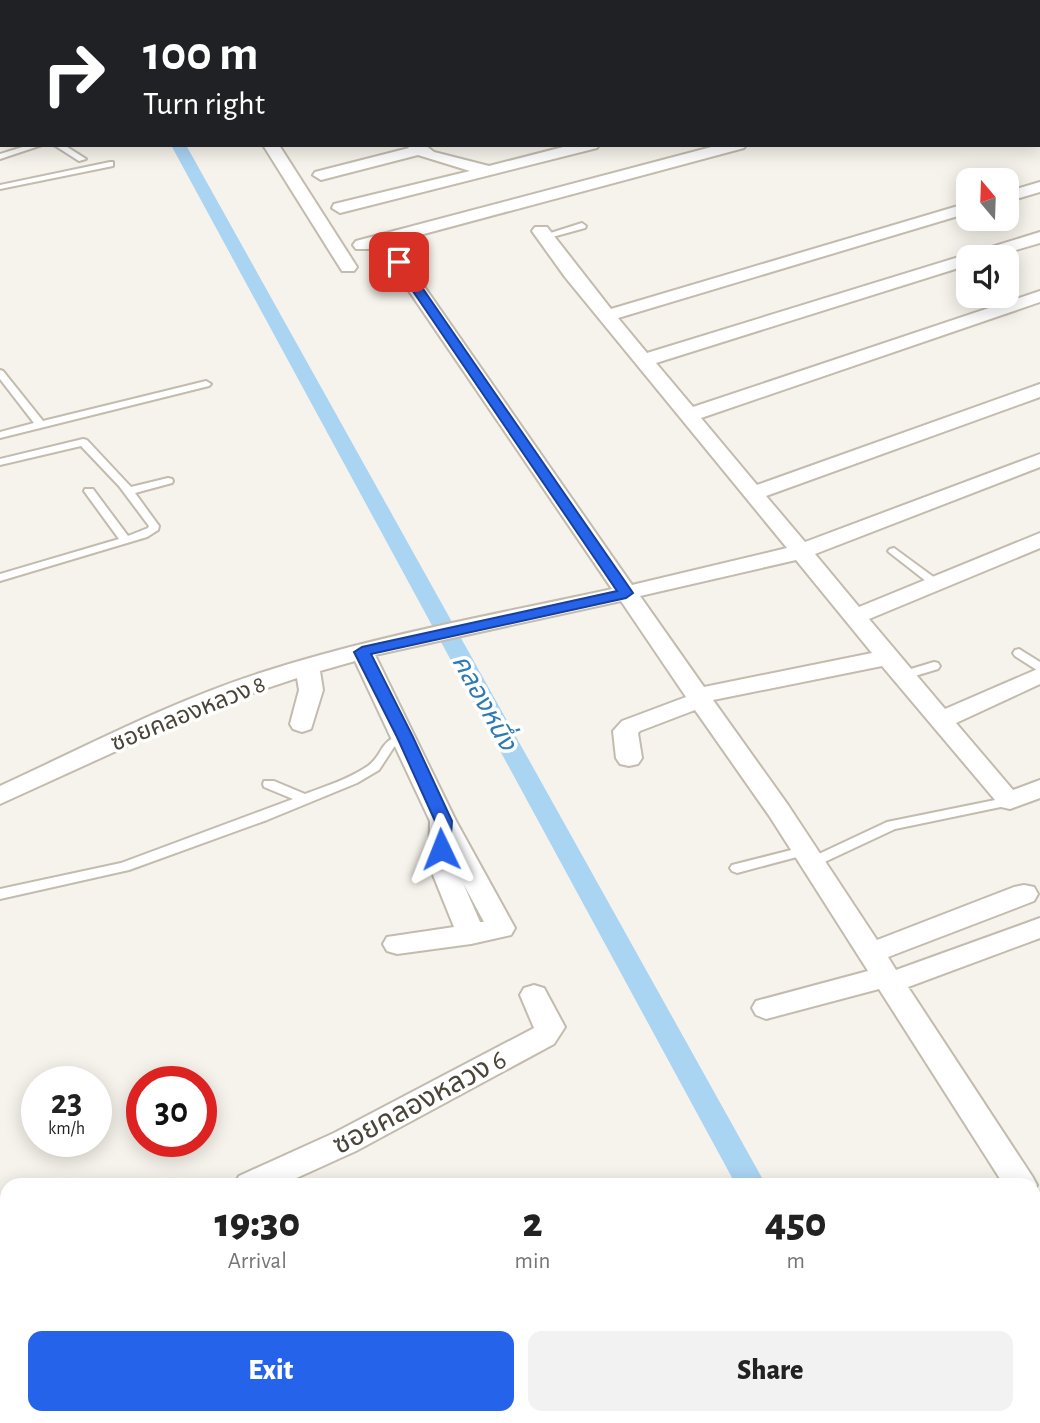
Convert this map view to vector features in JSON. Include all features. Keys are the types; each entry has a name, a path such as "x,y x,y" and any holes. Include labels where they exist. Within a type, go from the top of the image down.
{"street":[{"path":"272,147 348,267"},
{"path":"340,208 584,147"},
{"path":"362,245 730,147"},
{"path":"321,175 418,148 445,161 497,169 548,195"},
{"path":"1019,193 1040,187"},
{"path":"607,316 956,212"},
{"path":"543,234 571,273 800,552 1010,801 1040,788"},
{"path":"1014,245 1040,237"},
{"path":"399,262 769,796 1016,1178"},
{"path":"645,360 956,263"},
{"path":"690,415 1040,296"},
{"path":"754,493 1040,390"},
{"name":"ซอยคลองหลวง 8","path":"0,796 208,700 307,668 372,649 800,552 1040,460"},
{"path":"856,616 1040,540"},
{"path":"372,649 405,737 443,821 501,928 397,944"},
{"path":"629,758 625,732 631,726 699,698 897,666"},
{"path":"302,723 311,690 307,668"},
{"path":"942,720 1040,675"},
{"path":"870,953 1032,890"},
{"path":"766,1008 888,980 1040,927 1026,908 1032,890"},
{"name":"ซอยคลองหลวง 6","path":"265,1178 345,1142 544,1036 550,1027 534,995"}],"lane":[{"path":"0,157 32,147"},
{"path":"61,147 82,159"},
{"path":"0,187 110,164"},
{"path":"543,234 582,226"},
{"path":"0,373 40,424"},
{"path":"0,435 206,384"},
{"path":"0,462 83,442 129,491 154,526 153,530 143,535 0,578"},
{"path":"129,491 168,481"},
{"path":"89,491 125,540"},
{"path":"894,551 935,583"},
{"path":"1018,653 1040,668"},
{"path":"897,666 934,666"},
{"path":"0,894 124,867 262,817 352,780 375,767 390,744 405,737"},
{"path":"269,784 305,799"},
{"path":"737,868 839,852 880,828 1010,801"}],"waterway":[{"name":"คลองหนึ่ง","path":"179,147 747,1178"}],"route":[{"path":"399,262 626,593 362,652 443,821 441,849"}]}
